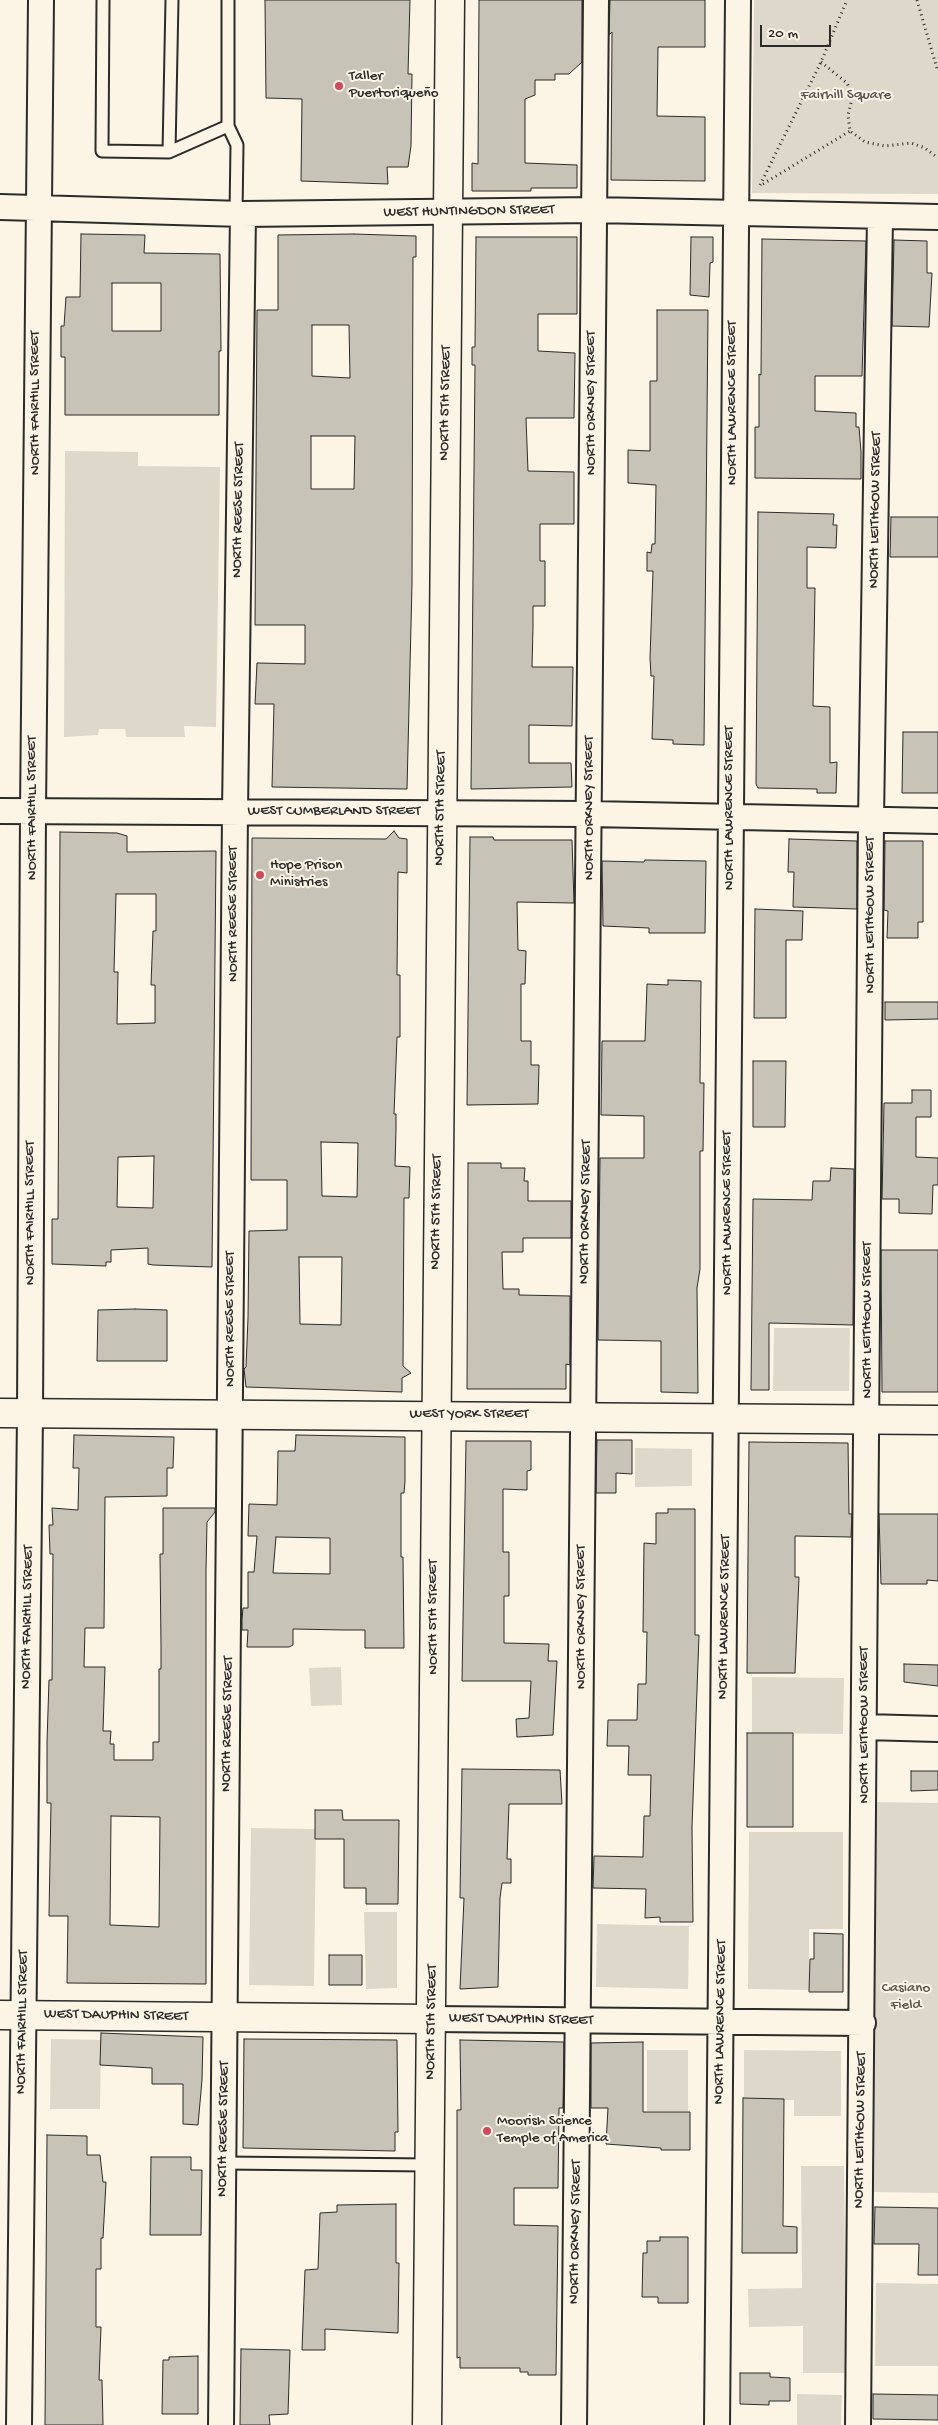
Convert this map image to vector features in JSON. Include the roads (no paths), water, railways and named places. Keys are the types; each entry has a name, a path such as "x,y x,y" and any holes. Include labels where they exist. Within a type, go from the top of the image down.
{"main road":[{"name":"NORTH 5TH STREET","path":"427,2425 450,0"},
{"name":"WEST YORK STREET","path":"0,1413 938,1420"},
{"name":"WEST DAUPHIN STREET","path":"12,2015 432,2019"}],"street":[{"name":"NORTH FAIRHILL STREET","path":"19,2425 12,2015 30,1414 33,811 41,0"},
{"name":"NORTH ORKNEY STREET","path":"574,2425 596,0"},
{"name":"NORTH LAWRENCE STREET","path":"717,2425 738,0"},
{"name":"WEST HUNTINGDON STREET","path":"0,207 240,214 593,210 938,217"},
{"name":"NORTH REESE STREET","path":"221,2425 240,214"},
{"name":"NORTH LEITHGOW STREET","path":"858,2425 868,1419 871,820 880,216"},
{"name":"WEST CUMBERLAND STREET","path":"0,811 730,815 938,821"},
{"path":"865,1727 938,1729"},
{"name":"WEST DAUPHIN STREET","path":"432,2019 863,2023"}],"lane":[{"path":"103,0 102,151 169,152 228,126"},
{"path":"169,152 172,0"},
{"path":"228,0 228,126 237,145 240,214"},
{"path":"223,2163 430,2165"}],"place":[{"name":"Taller Puertoriqueño","path":"339,86"},
{"name":"Hope Prison Ministries","path":"260,875"},
{"name":"Moorish Science Temple of America","path":"487,2131"}],"park label":[{"name":"Fairhill Square","path":"846,96"},
{"name":"Casiano Field","path":"906,1998"}]}
